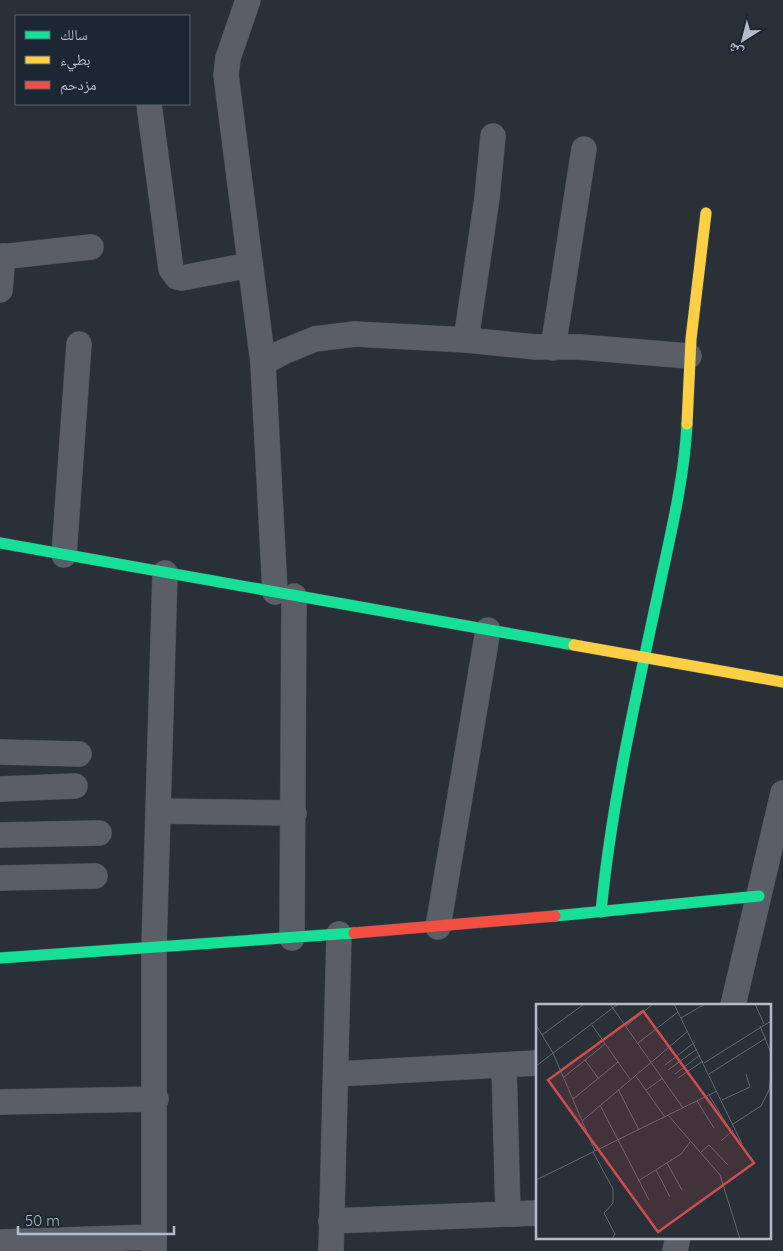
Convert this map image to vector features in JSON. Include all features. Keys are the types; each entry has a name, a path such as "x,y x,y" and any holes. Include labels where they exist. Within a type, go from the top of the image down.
{"street":[{"path":"248,0 226,68 263,363 285,594 294,813 292,938"},
{"path":"149,105 171,269 177,276 182,278 250,265"},
{"path":"466,340 487,198 493,136"},
{"path":"553,348 584,149"},
{"path":"601,912 615,803 643,657 679,492 686,441 689,356 706,213"},
{"path":"0,290 2,256 91,247"},
{"path":"263,363 297,346 335,336 355,334 466,340 511,346 580,347 689,356"},
{"path":"64,555 79,344"},
{"path":"0,543 783,682"},
{"path":"0,1242 154,1244 156,1100 154,948 166,573"},
{"path":"438,927 488,630"},
{"path":"0,752 78,754"},
{"path":"0,789 75,786"},
{"path":"733,1004 783,793"},
{"path":"159,811 294,813"},
{"path":"0,835 99,833"},
{"path":"0,878 95,876"},
{"path":"0,958 438,927 759,896"},
{"path":"331,1251 339,934"},
{"path":"336,1074 536,1063"},
{"path":"504,1065 508,1214"},
{"path":"0,1102 156,1100"},
{"path":"331,1221 536,1213"},
{"path":"675,1251 678,1238"}],"traffic: fast":[{"path":"601,912 617,795 675,514 683,469 687,424"},
{"path":"0,543 574,645"},
{"path":"555,916 759,896"},
{"path":"0,958 354,933"}],"traffic: slow":[{"path":"687,424 691,339 706,213"},
{"path":"574,645 783,682"}],"traffic: jam":[{"path":"354,933 555,916"}]}
